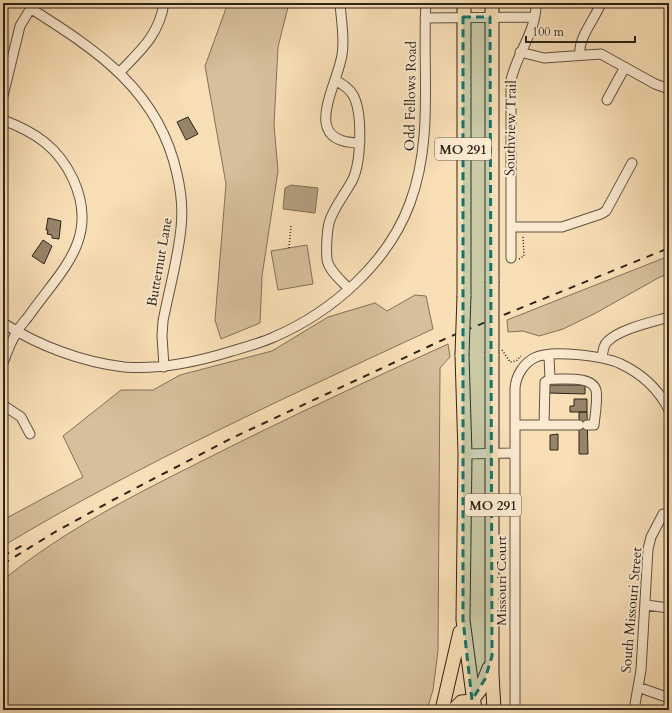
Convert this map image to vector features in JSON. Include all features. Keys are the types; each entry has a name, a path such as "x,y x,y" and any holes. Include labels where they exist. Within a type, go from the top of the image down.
{"highway":[{"name":"MO 291","path":"464,3 464,296 462,355 465,454 463,620 471,707"},
{"name":"MO 291","path":"492,3 490,17 492,281 497,351 493,454 492,656 494,710"},
{"path":"442,710 463,620"},
{"path":"471,707 486,679 492,656"},
{"path":"471,707 481,702 489,710"}],"main road":[{"path":"452,710 461,701 471,707"}],"street":[{"path":"120,72 151,39 162,16 164,3"},
{"path":"340,3 342,54 326,106 327,126 331,133 341,141 360,143"},
{"name":"Odd Fellows Road","path":"3,323 17,331 64,352 92,361 124,366 164,367 194,362 273,338 298,326 322,311 349,289 381,254 406,212 419,178 424,149 426,3"},
{"path":"511,258 515,227 510,91 513,72 520,52 531,29 536,3"},
{"path":"580,54 580,42 590,28 601,3"},
{"path":"3,96 20,26 32,6"},
{"name":"Butternut Lane","path":"32,6 75,36 120,72 144,100 157,120 167,141 179,184 182,228 163,321 162,351 164,367"},
{"path":"425,18 534,17"},
{"path":"520,52 544,58 580,54 601,54 655,84 669,90"},
{"path":"607,100 625,67"},
{"path":"335,80 342,83 354,97 360,143 360,156 352,180 330,222 327,260 329,266 349,289"},
{"path":"3,120 37,135 58,156 70,172 78,192 82,214 80,236 72,257 17,331 3,362"},
{"path":"515,227 562,227 601,214 606,210 632,163"},
{"path":"602,358 604,347 608,341 617,335 669,317"},
{"name":"Missouri Court","path":"515,710 515,388 518,375 534,358 584,355 602,358 622,364 639,375 668,405"},
{"path":"549,356 550,379"},
{"path":"515,425 544,425 583,425 594,425 596,390 592,383 586,380 550,379 545,382 544,425"},
{"path":"3,405 21,417 30,434"},
{"path":"465,454 515,453"},
{"name":"South Missouri Street","path":"634,710 638,687 646,605 648,548 651,537 662,514"},
{"path":"646,605 669,608"},
{"path":"638,687 669,698"}],"path":[{"path":"289,248 291,225"},
{"path":"515,227 524,238 524,256"},
{"path":"497,351 510,362 516,361 521,356"},
{"path":"669,489 667,493 669,498"}],"highlighted area":[{"path":"463,17 490,17 492,656 485,679 472,700 463,620"}],"shaded area":[{"path":"228,3 289,3 278,47 274,125 278,171 262,276 260,323 221,339 215,320 226,184 205,66"},
{"path":"291,185 318,188 315,213 283,209 285,188"},
{"path":"307,245 313,284 278,290 271,251"},
{"path":"669,256 669,274 660,277 594,314 563,329 539,336 523,331 508,332 507,320"},
{"path":"415,295 426,296 433,329 269,406 161,459 3,546 3,520 83,477 63,436 121,390 153,390 180,375 272,351 328,317 375,303 387,311"},
{"path":"448,344 450,357 440,368 438,651 433,690 427,710 3,710 3,580 51,544 128,499 267,429"}],"building":[{"path":"188,117 198,134 186,140 177,122"},
{"path":"48,218 61,221 59,239 52,238 52,235 47,234 48,230 46,230"},
{"path":"43,240 52,246 44,264 32,256"},
{"path":"548,385 585,385 585,394 548,393"},
{"path":"574,399 587,399 587,412 570,412 570,406 574,406"},
{"path":"579,412 587,412 588,454 579,454"},
{"path":"558,434 558,450 550,450 550,435"}],"railway":[{"path":"3,564 55,532 113,500 232,438 449,337 669,248"},
{"path":"3,556 23,545"}]}
